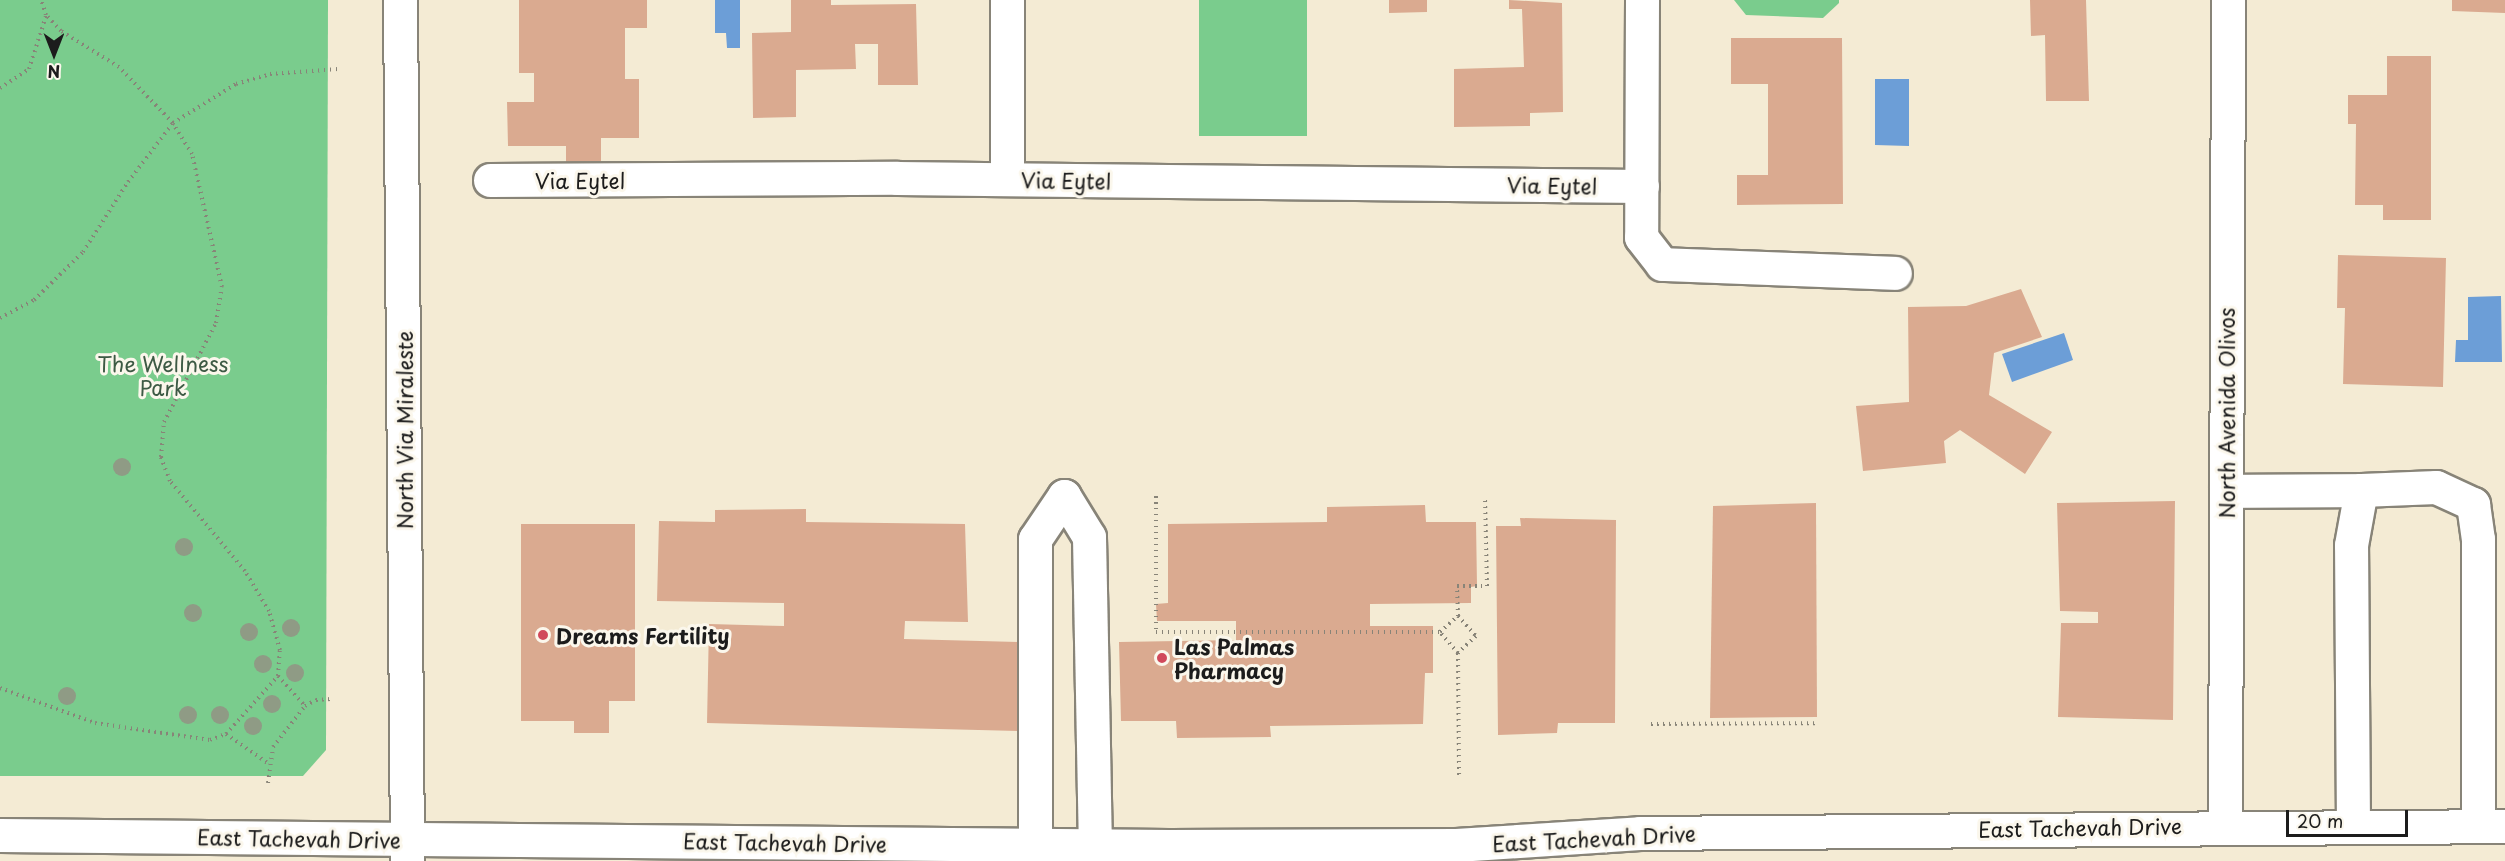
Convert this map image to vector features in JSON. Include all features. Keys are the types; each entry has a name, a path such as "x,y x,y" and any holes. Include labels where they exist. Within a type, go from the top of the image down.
{"street":[{"name":"North Via Miraleste","path":"400,0 407,850"},
{"path":"1007,0 1007,179"},
{"path":"1642,0 1641,237 1662,264 1895,273"},
{"name":"North Avenida Olivos","path":"2225,825 2228,0"},
{"name":"Via Eytel","path":"490,180 1007,179 1642,186"},
{"path":"2226,490 2361,490 2436,487 2473,504 2478,539 2492,826"},
{"path":"2353,826 2351,544 2361,490"},
{"path":"1035,845 1035,539 1064,496 1089,537 1095,846"},
{"name":"East Tachevah Drive","path":"0,835 407,850 1035,845 1456,845 1640,833 2225,825 2492,826"}],"path":[{"path":"0,688 95,723 210,740 226,734 278,676 280,651 269,611 245,571 170,481 161,457 164,422 216,323 222,287 192,154 173,123 118,67 82,46 46,15 41,0"},
{"path":"0,88 29,69 46,15"},
{"path":"0,318 34,300 83,252 128,182 173,123 236,84 270,74 338,69"},
{"path":"1156,496 1156,632 1440,632 1458,616"},
{"path":"1458,652 1476,636 1458,616 1457,586 1487,586 1485,497"},
{"path":"1440,632 1458,652 1459,777"},
{"path":"278,676 305,706"},
{"path":"268,783 273,747 305,706 316,700 331,699"},
{"path":"1651,724 1817,723"},
{"path":"226,734 269,764"}],"green space":[{"name":"The Wellness Park","path":"0,0 328,0 326,750 303,776 0,776"},
{"path":"1199,0 1307,0 1307,136 1199,136"},
{"path":"1734,0 1839,0 1839,3 1823,18 1746,15"}],"water":[{"path":"715,0 740,0 740,48 727,48 726,33 715,33"},
{"path":"1875,79 1909,79 1909,146 1875,145"},
{"path":"2501,296 2502,362 2455,362 2456,340 2468,340 2468,297"},
{"path":"2064,333 2073,360 2012,382 2002,354"}],"building":[{"path":"519,0 647,0 647,28 625,28 625,79 639,79 639,138 601,138 601,169 566,170 566,146 508,146 507,102 534,102 534,73 519,73"},
{"path":"791,0 831,0 831,5 916,4 918,85 878,85 878,44 855,44 856,69 796,70 796,117 753,118 752,33 791,32"},
{"path":"1389,0 1427,0 1427,12 1389,13"},
{"path":"1509,0 1562,3 1563,112 1530,113 1530,126 1454,127 1454,69 1524,67 1522,9 1509,9"},
{"path":"2030,0 2086,0 2089,101 2046,101 2045,35 2031,36"},
{"path":"2452,0 2505,0 2505,13 2452,11"},
{"path":"1731,38 1842,38 1843,204 1737,205 1737,175 1768,175 1768,84 1731,84"},
{"path":"2387,56 2431,56 2431,220 2383,220 2383,205 2355,205 2356,124 2348,124 2348,95 2387,95"},
{"path":"2338,255 2446,258 2443,387 2343,384 2345,308 2337,308"},
{"path":"2021,289 2042,337 1994,353 1989,395 2052,432 2025,474 1960,430 1944,441 1946,463 1863,471 1856,406 1909,402 1908,307 1966,306"},
{"path":"2175,501 2173,720 2058,717 2061,623 2098,623 2098,612 2060,611 2057,503"},
{"path":"1816,503 1817,717 1710,718 1713,506"},
{"path":"1425,505 1426,522 1476,522 1477,586 1471,587 1471,603 1370,604 1370,626 1433,626 1433,673 1425,673 1423,724 1270,726 1271,737 1177,738 1176,721 1121,721 1119,642 1236,640 1236,621 1157,621 1156,604 1168,603 1168,524 1327,522 1327,507"},
{"path":"806,509 806,522 965,524 968,622 905,621 904,639 1020,642 1018,731 707,723 709,624 784,626 784,603 657,601 659,521 715,522 715,510"},
{"path":"1520,518 1616,520 1615,723 1558,723 1557,733 1498,735 1496,526 1521,526"},
{"path":"521,524 635,524 635,701 609,701 609,733 574,733 574,721 521,721"}],"place":[{"name":"Dreams Fertility","path":"543,635"},
{"name":"Las Palmas Pharmacy","path":"1162,658"}]}
